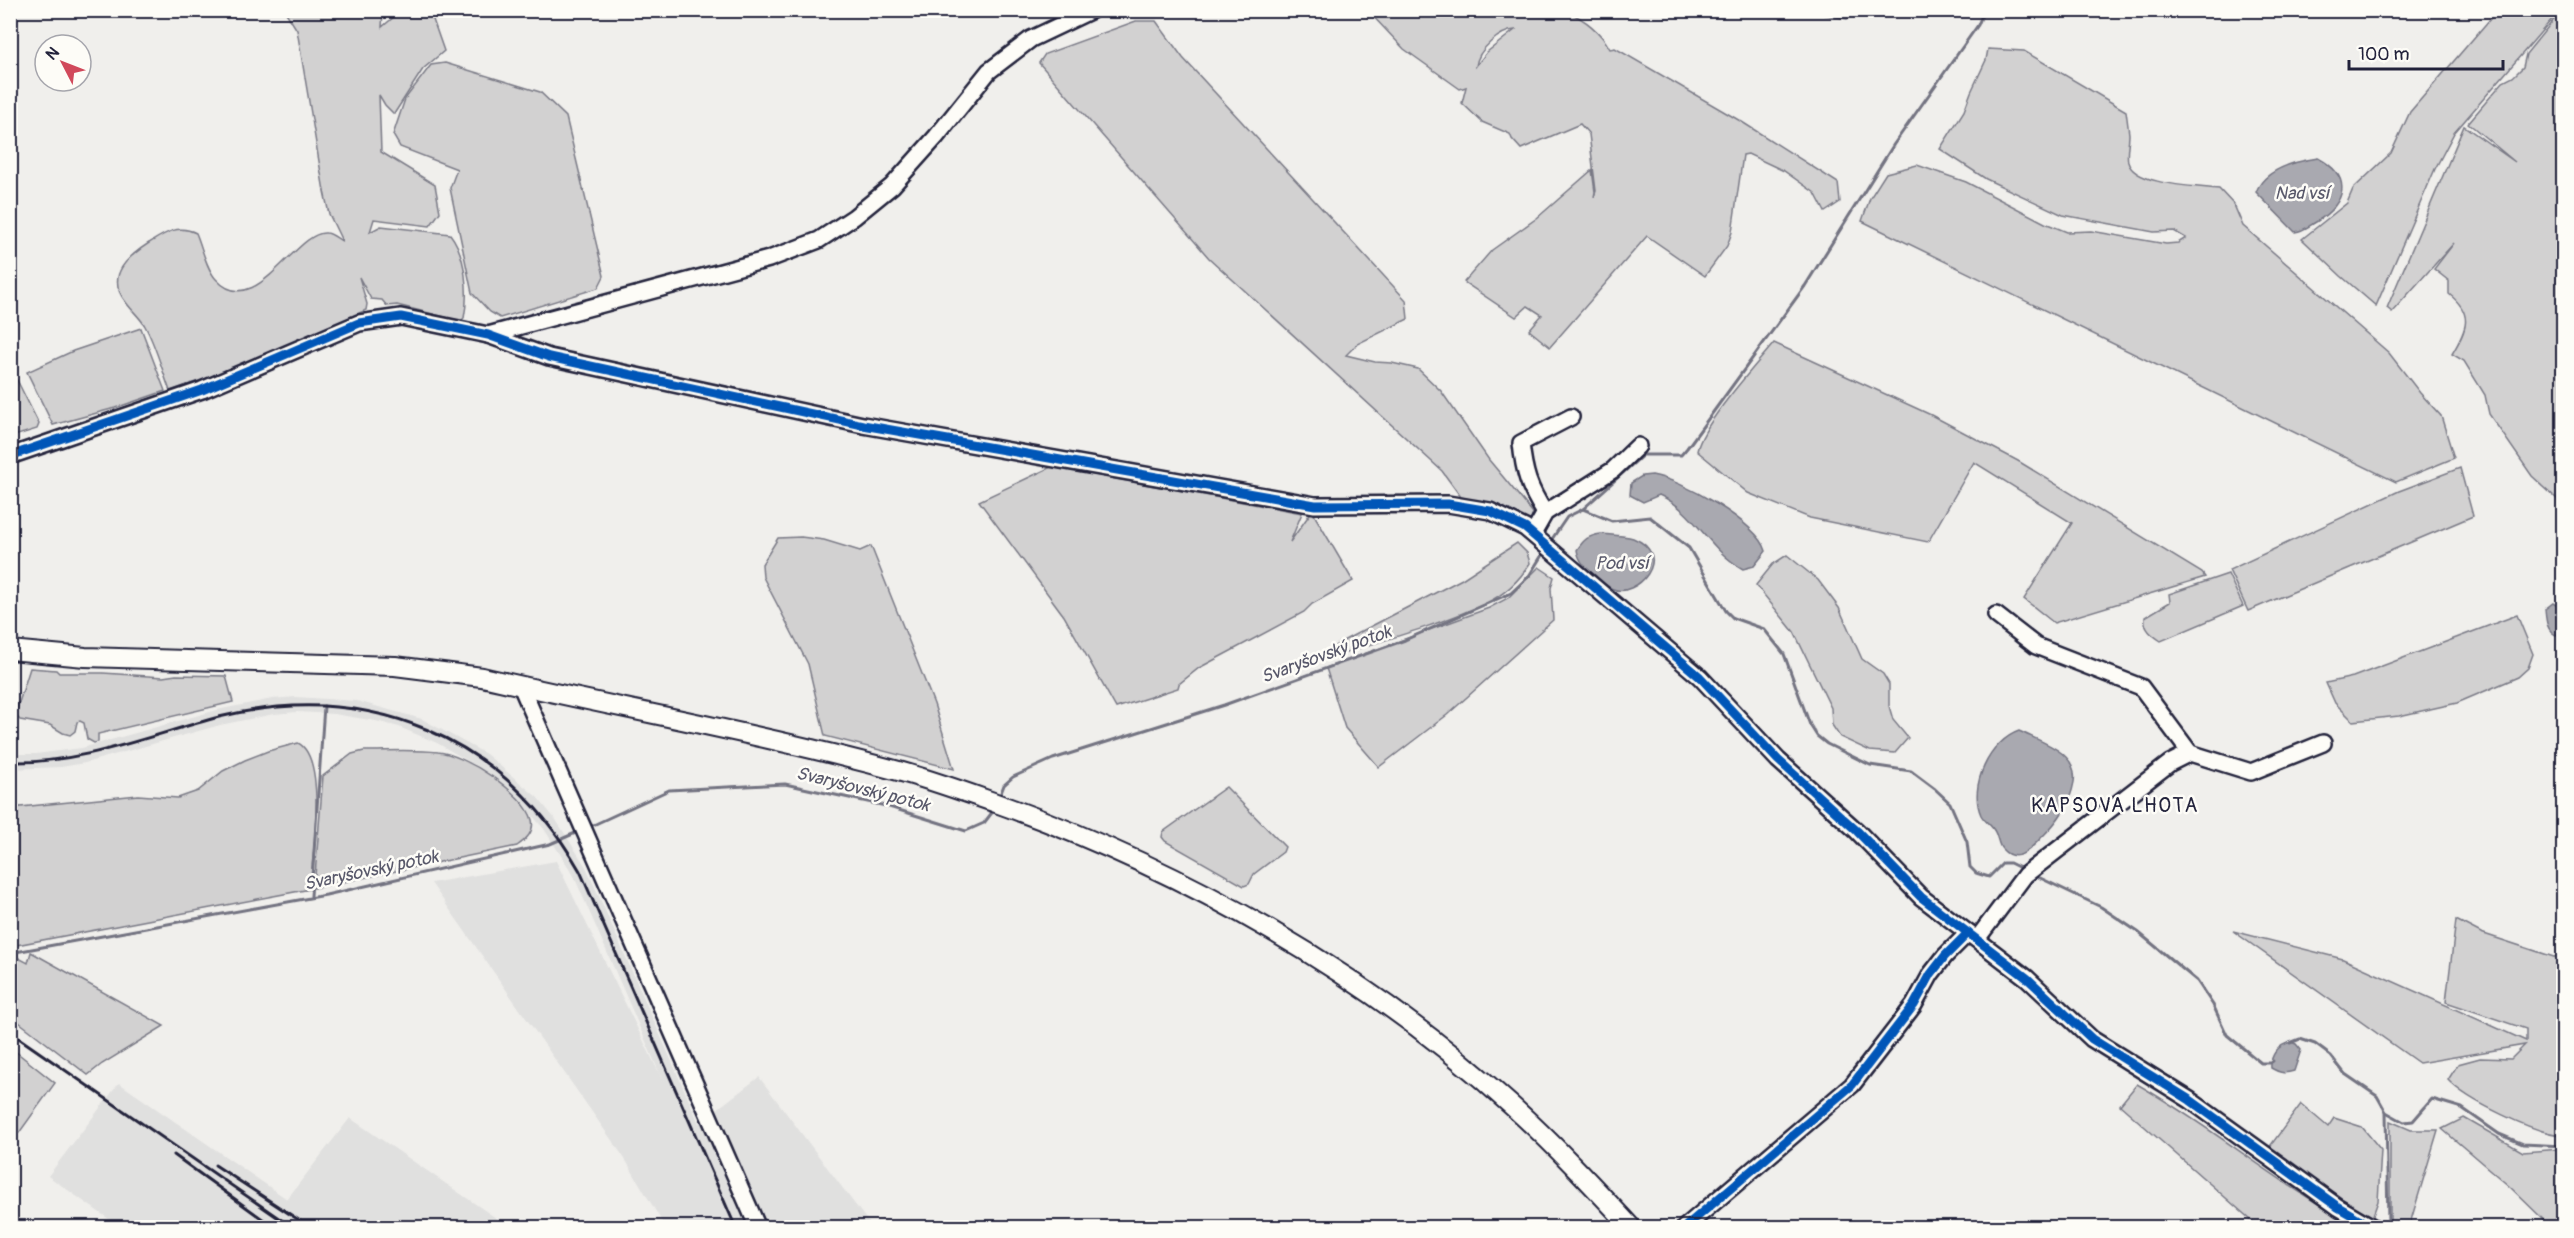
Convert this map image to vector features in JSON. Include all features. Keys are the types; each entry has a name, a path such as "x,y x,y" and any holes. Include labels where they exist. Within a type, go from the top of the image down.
{"main road":[{"path":"10,650 85,657 422,668 521,686 892,769 986,799 1103,845 1185,884 1287,940 1382,1002 1450,1054 1512,1106 1632,1227"}],"street":[{"path":"489,335 769,259 819,240 854,217 892,186 936,137 989,71 1031,39 1092,10"},
{"path":"10,456 202,390 359,323 401,317 489,335 549,357 862,425 1315,505 1448,504 1490,511 1533,534 1700,677 1778,760 1857,831 1921,897 2028,978 2092,1039 2190,1100 2338,1207 2374,1227"},
{"path":"1545,513 1530,490 1521,443 1571,417"},
{"path":"1533,534 1545,513 1613,470 1638,446"},
{"path":"1996,615 2036,646 2141,687 2190,753 2251,771 2324,743"},
{"path":"521,686 758,1227"},
{"path":"1684,1227 1852,1085 1914,1005 1945,956 1973,936 2029,872 2170,763 2190,753"}],"shaded area":[{"path":"285,11 383,11 382,27 401,11 430,11 444,51 423,69 394,114 379,95 381,152 435,185 440,212 430,226 374,219 370,232 381,226 450,234 460,252 465,274 464,318 461,321 397,305 387,306 382,300 371,299 359,277 367,304 366,310 253,362 170,391 149,334 119,292 119,275 127,260 166,233 189,230 196,233 207,263 216,279 231,290 245,290 260,283 314,236 328,233 342,241 329,214 324,191 297,30"},
{"path":"1368,11 1566,11 1591,26 1610,49 1615,48 1742,122 1838,183 1840,202 1825,212 1815,193 1784,171 1748,154 1743,155 1732,232 1727,246 1705,276 1647,236 1550,347 1529,330 1542,315 1528,306 1516,317 1464,282 1492,250 1537,218 1592,170 1594,197 1596,191 1589,134 1580,124 1521,149 1510,134 1482,122 1462,103 1466,87 1460,89 1404,49","holes":["1515,30 1487,52 1476,66 1485,47 1497,37"]},
{"path":"1807,11 1860,11 1847,19"},
{"path":"2497,11 2559,11 2454,133 2435,169 2376,306 2302,239 2347,203 2353,189 2391,153 2410,112"},
{"path":"2561,11 2564,11 2563,524 2557,499 2532,476 2489,414 2485,395 2464,361 2452,354 2464,329 2465,315 2457,301 2449,294 2449,281 2434,269 2454,243 2392,312 2387,308 2464,126 2515,162 2468,123 2503,82 2513,77 2523,67 2526,54"},
{"path":"1136,21 1156,21 1183,58 1406,300 1408,319 1357,344 1346,355 1418,369 1441,391 1489,460 1533,513 1530,524 1489,504 1461,497 1442,471 1209,258 1039,63 1045,54"},
{"path":"1988,49 2024,51 2126,111 2129,134 2128,162 2133,170 2142,176 2168,183 2219,189 2234,205 2243,226 2389,353 2441,416 2454,458 2396,482 1862,221 1870,198 1886,173 1917,165 1966,182 2067,232 2091,231 2166,244 2178,243 2186,238 2174,231 2154,232 2063,215 1986,179 1940,149 1964,111 1986,60"},
{"path":"445,63 540,92 566,117 604,276 598,288 500,318 490,312 472,293 450,188 457,169 400,147 393,135 405,99 431,65"},
{"path":"141,328 165,391 53,425 27,372 73,351"},
{"path":"1774,343 1931,415 2018,461 2202,573 2205,577 2054,623 2024,599 2072,523 1974,462 1928,542 1810,518 1748,493 1697,451 1701,439 1719,411"},
{"path":"17,380 39,424 37,429 11,437 11,381"},
{"path":"1051,467 1302,513 1290,542 1312,511 1353,581 1312,604 1304,612 1199,668 1179,684 1178,688 1116,708 1064,616 979,501"},
{"path":"2460,468 2473,516 2248,611 2229,570 2399,491"},
{"path":"801,537 824,540 860,551 871,546 934,704 954,769 825,736 808,664 763,577 762,564 778,538"},
{"path":"1517,543 1527,553 1530,563 1511,586 1493,600 1424,628 1317,661 1339,643 1462,579"},
{"path":"1787,555 1818,580 1839,608 1862,659 1883,674 1889,684 1889,706 1893,720 1908,738 1895,753 1870,751 1840,737 1832,725 1831,708 1794,632 1756,585 1773,564"},
{"path":"1539,567 1554,577 1551,588 1553,620 1447,715 1379,767 1345,728 1326,668 1489,608 1508,598"},
{"path":"2228,574 2243,606 2161,641 2151,634 2145,617 2170,602 2169,594"},
{"path":"2517,615 2533,654 2528,668 2518,677 2457,703 2399,716 2353,721 2335,703 2326,683 2353,677"},
{"path":"30,668 56,670 59,673 163,677 226,676 233,702 98,734 98,742 94,743 87,739 84,723 80,721 77,722 75,731 70,735 50,725 20,720 15,715"},
{"path":"296,697 357,701 422,719 486,754 537,797 556,820 586,867 699,1123 759,1077 872,1227 665,1227 625,1159 431,883 556,861 663,1081 573,874 544,829 525,807 477,766 437,743 399,727 376,721 334,714 297,712 274,714 220,725 85,763 61,767 11,769 10,754 36,754 82,748 217,710 272,699"},
{"path":"298,743 307,752 313,768 316,788 310,889 11,946 11,808 138,795 178,798 198,791 223,771 245,760"},
{"path":"364,751 429,751 449,754 463,760 492,777 518,798 532,820 531,832 517,846 314,888 323,776 352,754"},
{"path":"1226,787 1285,847 1283,852 1254,874 1249,884 1244,886 1165,841 1162,837 1163,832"},
{"path":"2456,920 2481,933 2563,960 2563,1135 2536,1129 2502,1115 2470,1097 2448,1080 2458,1064 2480,1058 2511,1059 2525,1045 2419,1063 2233,931 2343,959 2526,1041 2526,1029 2446,1002"},
{"path":"31,952 164,1026 88,1075 11,1016 11,956 28,963"},
{"path":"10,1047 55,1083 19,1133 11,1132"},
{"path":"119,1083 287,1199 350,1118 509,1227 120,1227 48,1176"},
{"path":"2137,1084 2193,1119 2301,1193 2357,1227 2259,1227 2120,1105"},
{"path":"2301,1104 2328,1127 2334,1118 2362,1127 2381,1150 2378,1201 2372,1218 2318,1187 2268,1149"},
{"path":"2464,1118 2523,1152 2560,1149 2563,1152 2563,1216 2551,1227 2510,1187 2442,1129"},
{"path":"2390,1121 2411,1130 2438,1130 2409,1227 2390,1224"}],"water":[{"name":"Nad vsí","path":"2318,158 2337,173 2342,190 2334,206 2326,214 2301,231 2295,232 2256,192 2266,177 2274,171 2300,161"},
{"path":"1652,475 1665,478 1699,493 1717,504 1749,528 1766,551 1754,566 1743,569 1720,551 1672,502 1659,495 1643,502 1630,495 1631,483 1642,476"},
{"name":"Pod vsí","path":"1601,534 1633,538 1646,546 1652,555 1652,565 1641,582 1632,588 1613,589 1583,564 1577,550 1587,539"},
{"path":"2553,603 2562,612 2563,619 2563,632 2556,635 2548,627 2545,613 2545,609"},
{"path":"2019,731 2057,749 2065,756 2071,763 2074,782 2067,805 2054,824 2024,853 2013,856 2001,847 1994,830 1981,815 1977,791 1984,766 1991,754 1999,744"},
{"path":"2291,1042 2301,1050 2294,1071 2282,1072 2271,1068 2276,1051"}],"waterway":[{"path":"1583,509 1643,455 1681,455 1687,448 1805,286 1894,144 1978,25 1984,10"},
{"name":"Svaryšovský potok","path":"1552,539 1567,517 1583,509 1612,521 1650,517 1689,548 1726,611 1733,618 1764,629 1784,654 1810,725 1817,736 1827,744 1870,765 1911,771 1935,789 1950,803 1967,842 1970,867 1976,873 1989,877 2003,863 2010,863 2022,869"},
{"name":"Svaryšovský potok","path":"999,798 1004,785 1013,777 1053,759 1224,705 1405,640 1511,593 1529,576 1542,555"},
{"path":"311,896 324,706"},
{"name":"Svaryšovský potok","path":"589,827 669,790 785,784 886,806 966,831 984,823 994,810"},
{"name":"Svaryšovský potok","path":"10,953 326,895 550,844 580,831"},
{"name":"Svaryšovský potok","path":"2034,875 2101,907 2138,932 2197,981 2213,1005 2227,1035 2261,1063 2273,1061"},
{"name":"Svaryšovský potok","path":"2290,1043 2300,1039 2315,1044 2331,1056 2345,1074 2377,1096 2386,1112 2404,1122 2413,1121 2432,1099 2462,1108 2499,1134 2523,1144 2564,1146"},
{"path":"2386,1112 2388,1222 2386,1228"}],"railway":[{"path":"10,762 64,758 90,753 219,717 274,707 328,706 379,714 427,730 471,753 512,785 549,824 580,871 736,1228"},
{"path":"10,1032 293,1228"},
{"path":"174,1155 275,1228"},
{"path":"215,1165 311,1228"}],"cycle path":[{"path":"10,456 202,390 359,323 401,317 488,335 549,357 863,425 1315,505 1448,504 1490,511 1525,528 1700,677 1778,760 1857,831 1921,897 2027,978 2092,1039 2190,1100 2338,1207 2374,1228"},
{"path":"1684,1228 1852,1085 1914,1005 1931,974 1968,933"}],"district":[{"name":"KAPSOVA LHOTA","path":"2115,805"}]}
